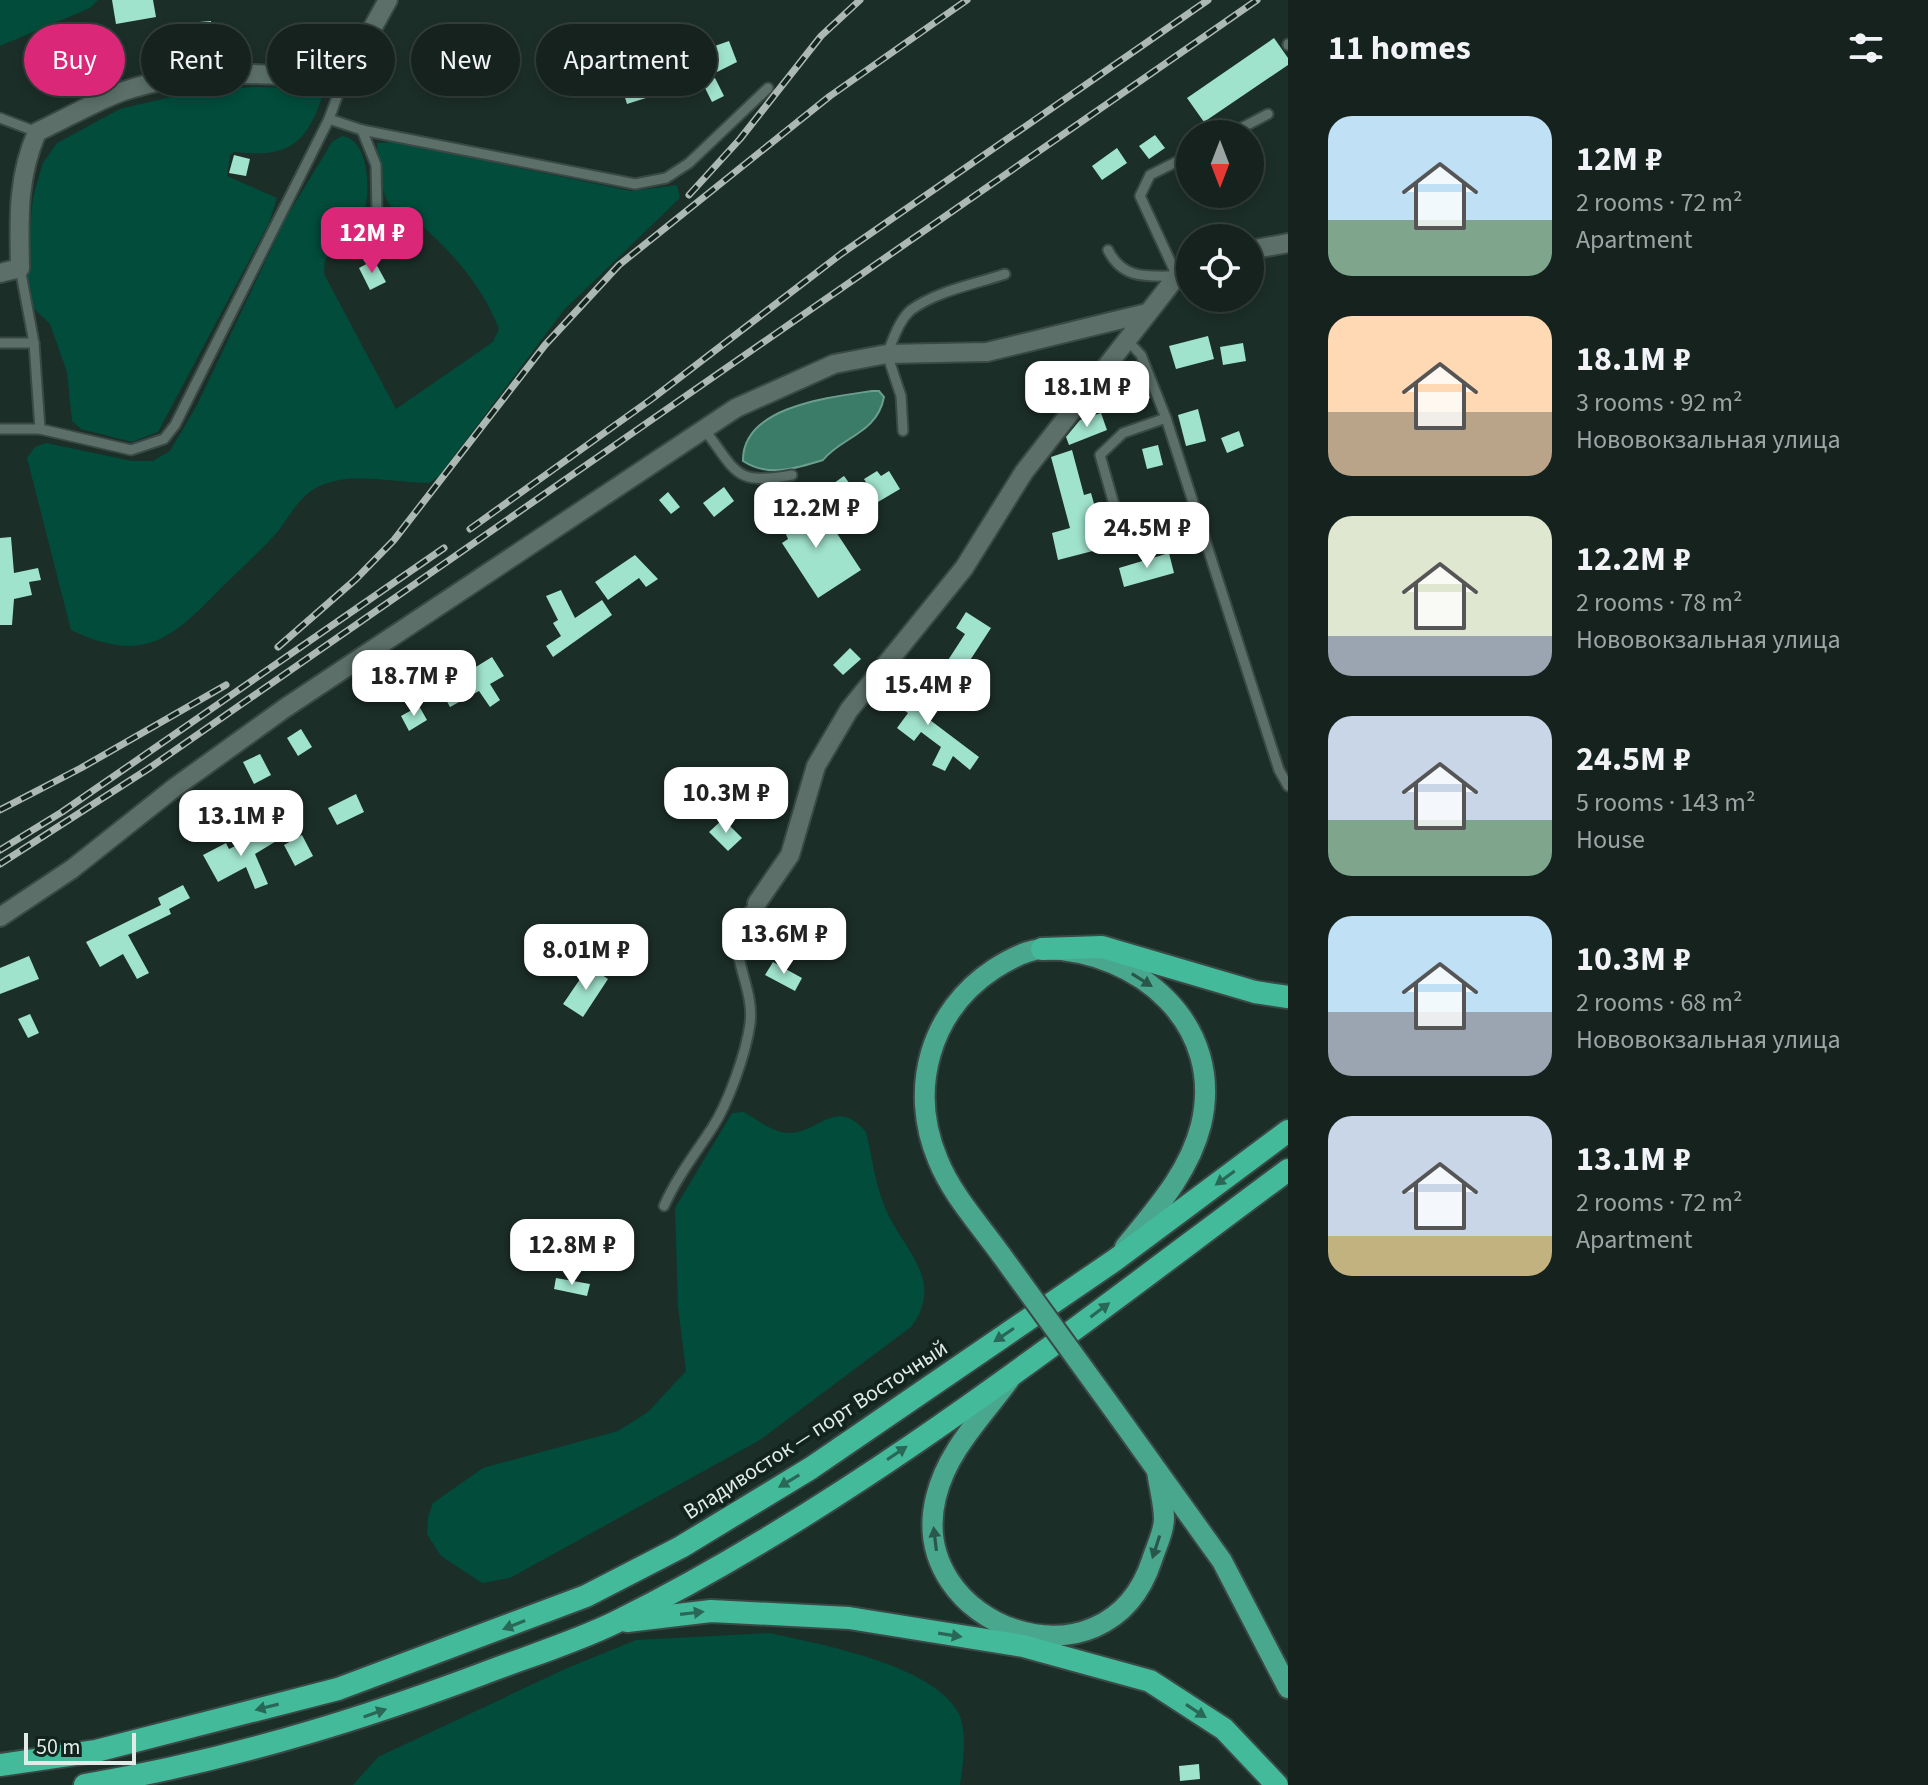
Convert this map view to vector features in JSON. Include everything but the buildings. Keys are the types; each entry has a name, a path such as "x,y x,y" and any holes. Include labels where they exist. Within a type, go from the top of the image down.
{"highway":[{"path":"1042,949 1102,947 1255,992 1288,997"},
{"name":"Владивосток — порт Восточный","path":"0,1765 96,1751 338,1689 586,1596 681,1547 811,1468 1115,1260 1288,1131"},
{"path":"85,1785 247,1752 358,1719 614,1623 778,1533 1015,1373 1288,1170"},
{"path":"614,1623 711,1611 849,1618 1023,1646 1150,1681 1224,1729 1277,1785"}],"main road":[{"path":"1115,1260 1174,1187 1200,1127 1206,1090 1197,1043 1180,1011 1150,984 1101,959 1042,949 1009,960 972,983 936,1033 926,1067 929,1128 938,1160 1002,1256 1222,1561 1288,1688"},
{"path":"1015,1373 951,1455 935,1498 932,1538 942,1570 968,1603 1005,1626 1043,1638 1082,1633 1125,1608 1148,1571 1164,1522 1157,1471"}],"street":[{"path":"375,24 388,0"},
{"path":"0,273 20,268 18,193 24,162 37,132 120,92 160,81 267,75"},
{"path":"1264,247 1288,243"},
{"path":"757,903 790,855 816,766 849,710 964,568 1024,472 1176,280"},
{"path":"0,917 72,869 174,788 285,708 736,408 834,364 887,354 987,352 1147,313"}],"lane":[{"path":"329,119 362,130 635,184 666,178 689,163 768,88"},
{"path":"0,429 40,429 131,450 164,439 175,425 329,119 337,96"},
{"path":"1257,120 1268,114"},
{"path":"0,118 37,132"},
{"path":"362,130 376,165 377,212"},
{"path":"1176,162 1150,175 1140,196 1176,260"},
{"path":"1108,250 1116,266 1127,274 1176,272"},
{"path":"20,268 34,343 40,429"},
{"path":"903,431 901,396 887,354 910,311 940,296 1005,274"},
{"path":"1127,339 1141,355 1166,418 1279,770 1288,786"},
{"path":"0,343 34,343"},
{"path":"1115,508 1100,455 1123,433 1166,418"},
{"path":"704,429 741,476 757,481 792,475"},
{"path":"664,1206 687,1162 719,1116 750,1027 751,1006 739,960 738,933 742,916 757,903"}],"shaded area":[{"path":"0,0 98,0 90,8 52,24 24,24 24,36 0,46"},
{"path":"251,87 267,87 267,96 322,97 309,127 292,145 267,153 234,152 230,155 227,176 277,198 269,223 158,432 132,442 81,429 72,421 67,372 50,324 31,306 26,270 33,197 43,163 57,143 120,109 175,96 251,96"},
{"path":"342,136 353,141 365,164 365,212 355,236 325,259 324,274 396,409 493,342 499,329 484,298 451,255 413,218 394,210 388,202 380,177 377,143 393,142 631,191 677,185 680,198 564,310 439,476 429,483 346,479 313,490 302,499 266,545 205,605 172,632 155,641 118,645 71,630 27,458 35,447 46,443 132,461 153,461 170,451 197,405 286,218 332,142"},
{"path":"879,391 884,397 874,419 823,460 773,470 743,461 747,442 757,428 773,416 813,401"},
{"path":"744,1112 766,1126 785,1133 802,1131 837,1116 846,1117 866,1132 884,1205 923,1279 921,1310 911,1327 760,1440 510,1578 482,1583 441,1556 427,1534 433,1503 483,1468 618,1431 648,1412 686,1371 678,1306 675,1208 732,1113"},
{"path":"769,1633 872,1659 924,1681 944,1695 958,1712 963,1729 960,1785 353,1785 378,1757 565,1669 636,1640"}],"railway":[{"path":"689,195 740,139 821,36 860,0"},
{"path":"278,647 356,579 394,540 545,345 619,265 830,96 967,0"},
{"path":"470,529 653,398 841,254 1208,0"},
{"path":"0,864 148,769 1257,0"},
{"path":"0,850 62,812 444,548"},
{"path":"0,810 81,768 226,685"}]}
